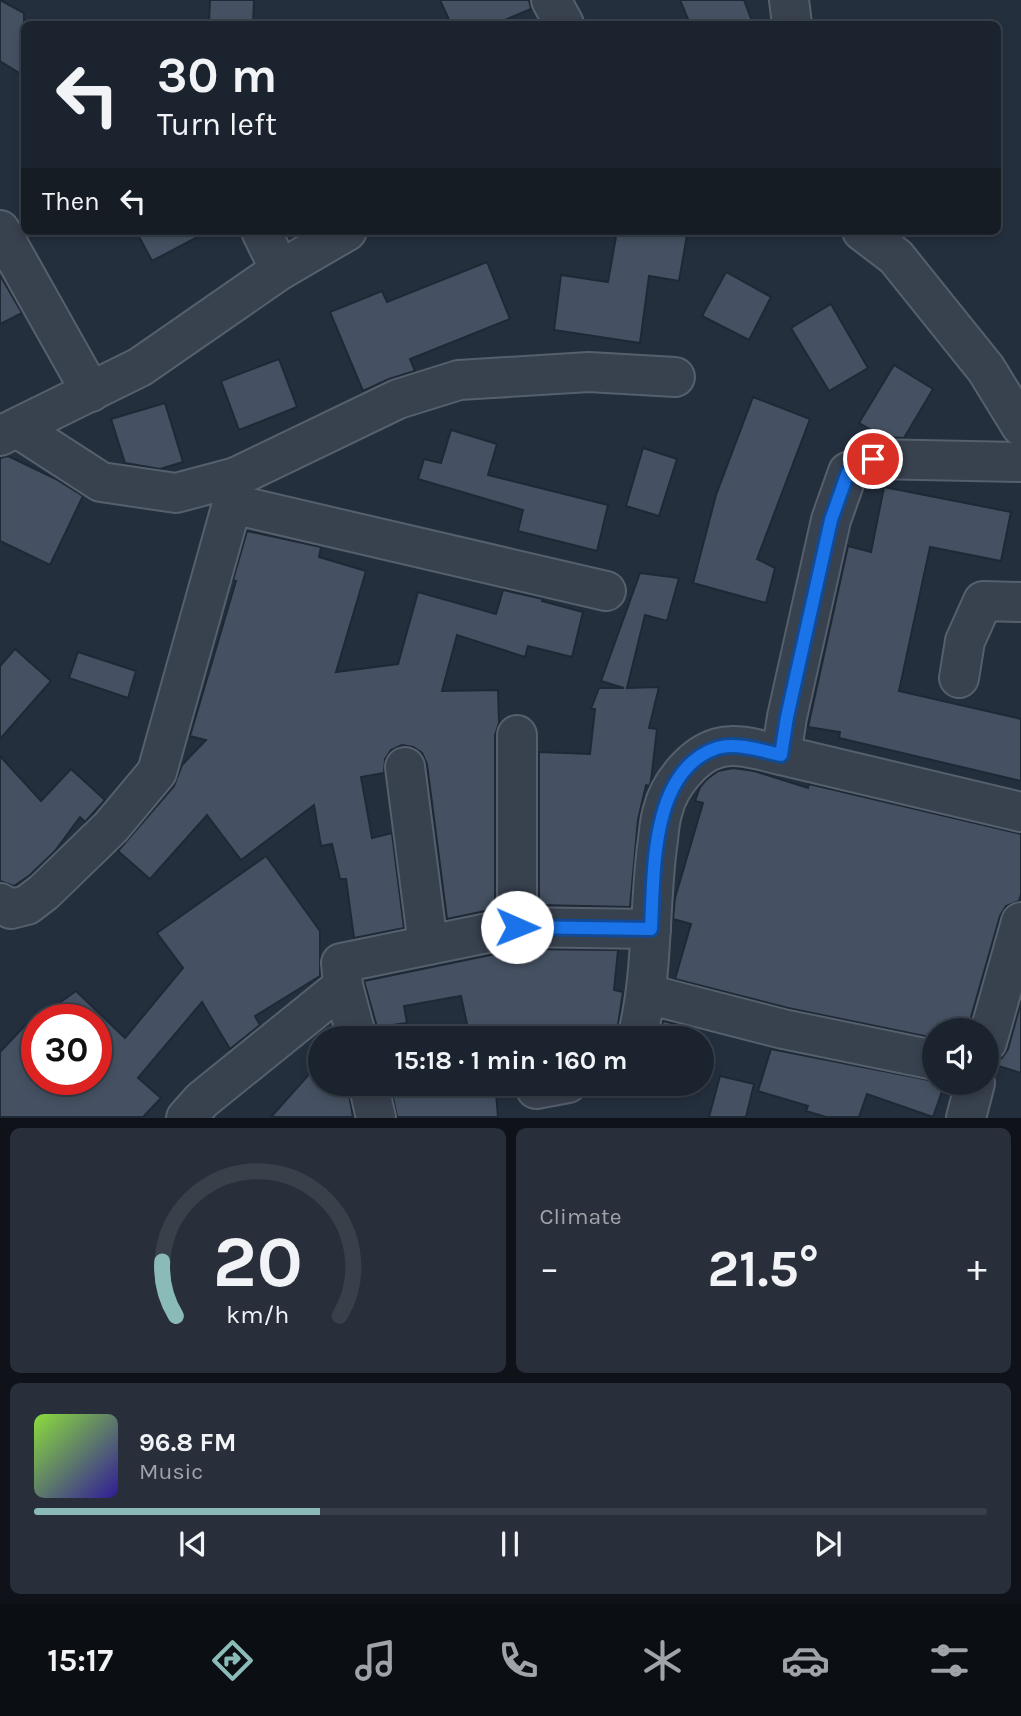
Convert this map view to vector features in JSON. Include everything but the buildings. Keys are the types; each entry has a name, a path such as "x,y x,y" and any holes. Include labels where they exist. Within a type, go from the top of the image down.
{"street":[{"path":"551,0 562,21"},
{"path":"789,0 792,21"},
{"path":"0,230 91,392"},
{"path":"263,235 280,270"},
{"path":"10,433 140,367 280,270 340,235"},
{"path":"867,235 896,257 986,369 1021,426"},
{"path":"0,903 11,909 27,905 44,892 111,827 157,772 234,491 398,399 459,380 589,372 675,377"},
{"path":"10,433 102,482 176,493 234,491 606,591"},
{"path":"781,755 831,520 848,472 873,459 1021,462"},
{"path":"958,678 965,641 983,601 1021,602"},
{"path":"517,735 517,927"},
{"path":"640,1026 647,994 654,868 663,810 671,790 683,773 701,757 718,748 741,747 1021,812"},
{"path":"405,767 428,945"},
{"path":"994,1018 1021,922"},
{"path":"354,1026 343,986 341,963 517,927 651,929"},
{"path":"186,1118 202,1100 343,986"},
{"path":"647,994 783,1029 922,1058"},
{"path":"966,1118 972,1095"},
{"path":"371,1096 376,1118"}],"route":[{"path":"517,927 651,929 654,868 663,810 671,790 683,773 701,757 718,748 741,747 781,755 831,520 848,472 873,459"}]}
